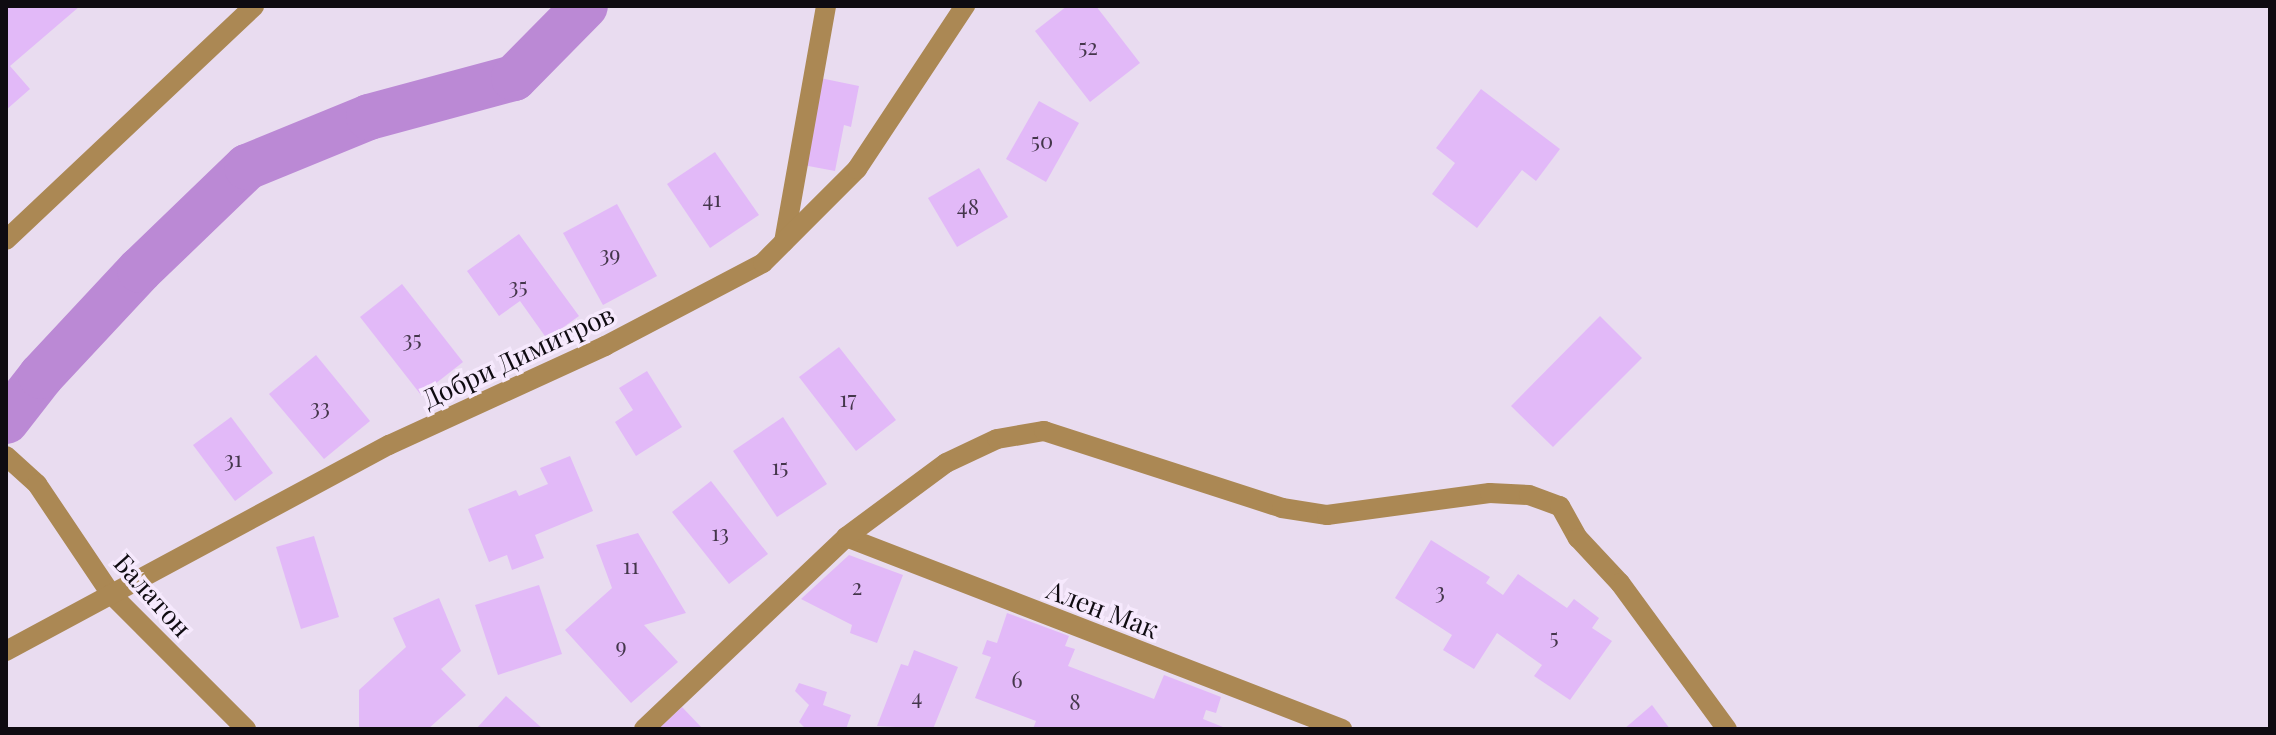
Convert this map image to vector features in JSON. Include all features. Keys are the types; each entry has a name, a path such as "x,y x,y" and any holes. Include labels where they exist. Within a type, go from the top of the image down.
{"street":[{"path":"6,240 254,6"},
{"path":"784,242 826,6"},
{"name":"Добри Димитров","path":"6,651 220,539 389,445 618,339 763,263 857,169 965,6"},
{"path":"644,729 846,537 946,463 997,439 1044,431 1093,444 1196,483 1282,508 1327,515 1490,493 1529,495 1560,506 1578,538 1620,583 1727,729"},
{"name":"Балатон","path":"6,456 37,484 111,594 246,729"},
{"name":"Ален Мак","path":"846,537 1342,729"}],"building":[{"path":"6,6 80,6 10,66 30,89 6,110"},
{"path":"1067,6 1096,6 1140,63 1090,102 1035,31"},
{"path":"820,78 859,86 851,127 844,125 835,171 803,165"},
{"path":"1481,89 1560,149 1536,181 1522,170 1477,228 1432,194 1455,163 1436,148"},
{"path":"1039,101 1079,123 1046,182 1006,159"},
{"path":"715,152 759,215 710,248 667,184"},
{"path":"979,168 1008,217 957,247 928,198"},
{"path":"617,204 657,276 603,305 563,233"},
{"path":"519,234 579,316 547,339 520,301 499,316 467,271"},
{"path":"402,284 463,362 421,395 360,317"},
{"path":"1600,316 1642,358 1553,447 1511,406"},
{"path":"839,347 896,420 856,451 799,377"},
{"path":"316,355 370,421 324,459 269,394"},
{"path":"647,371 682,427 636,456 615,422 633,410 619,388"},
{"path":"231,417 273,473 235,501 193,445"},
{"path":"783,417 827,484 777,517 733,451"},
{"path":"570,456 593,511 535,535 544,558 512,570 507,555 489,562 468,509 516,490 519,496 548,484 540,468"},
{"path":"711,481 768,554 729,584 672,512"},
{"path":"638,533 686,613 644,625 678,662 631,703 565,630 612,588 596,545"},
{"path":"314,536 339,617 301,629 276,547"},
{"path":"1431,540 1490,577 1486,583 1503,595 1518,574 1567,608 1574,599 1599,618 1592,628 1612,641 1570,700 1534,676 1542,665 1497,633 1474,669 1443,650 1452,635 1395,598"},
{"path":"849,555 903,575 877,643 850,633 852,625 801,599"},
{"path":"539,585 562,654 498,675 475,605"},
{"path":"439,598 461,651 441,669 466,695 428,729 359,729 359,690 406,647 393,618"},
{"path":"1007,613 1069,636 1065,646 1075,649 1068,666 1154,699 1164,675 1221,697 1216,713 1206,710 1203,719 1228,729 1033,729 1036,721 975,698 991,657 982,654 987,640 997,643"},
{"path":"914,650 958,667 933,729 877,726 901,664 908,666"},
{"path":"799,683 827,692 823,705 851,715 846,729 806,729 799,722 809,705 795,691"},
{"path":"506,696 543,729 476,729"},
{"path":"1652,705 1670,729 1624,729"},
{"path":"682,707 703,729 658,729"}],"waterway":[{"path":"6,421 41,376 140,270 247,167 369,117 514,78 585,6"}]}
